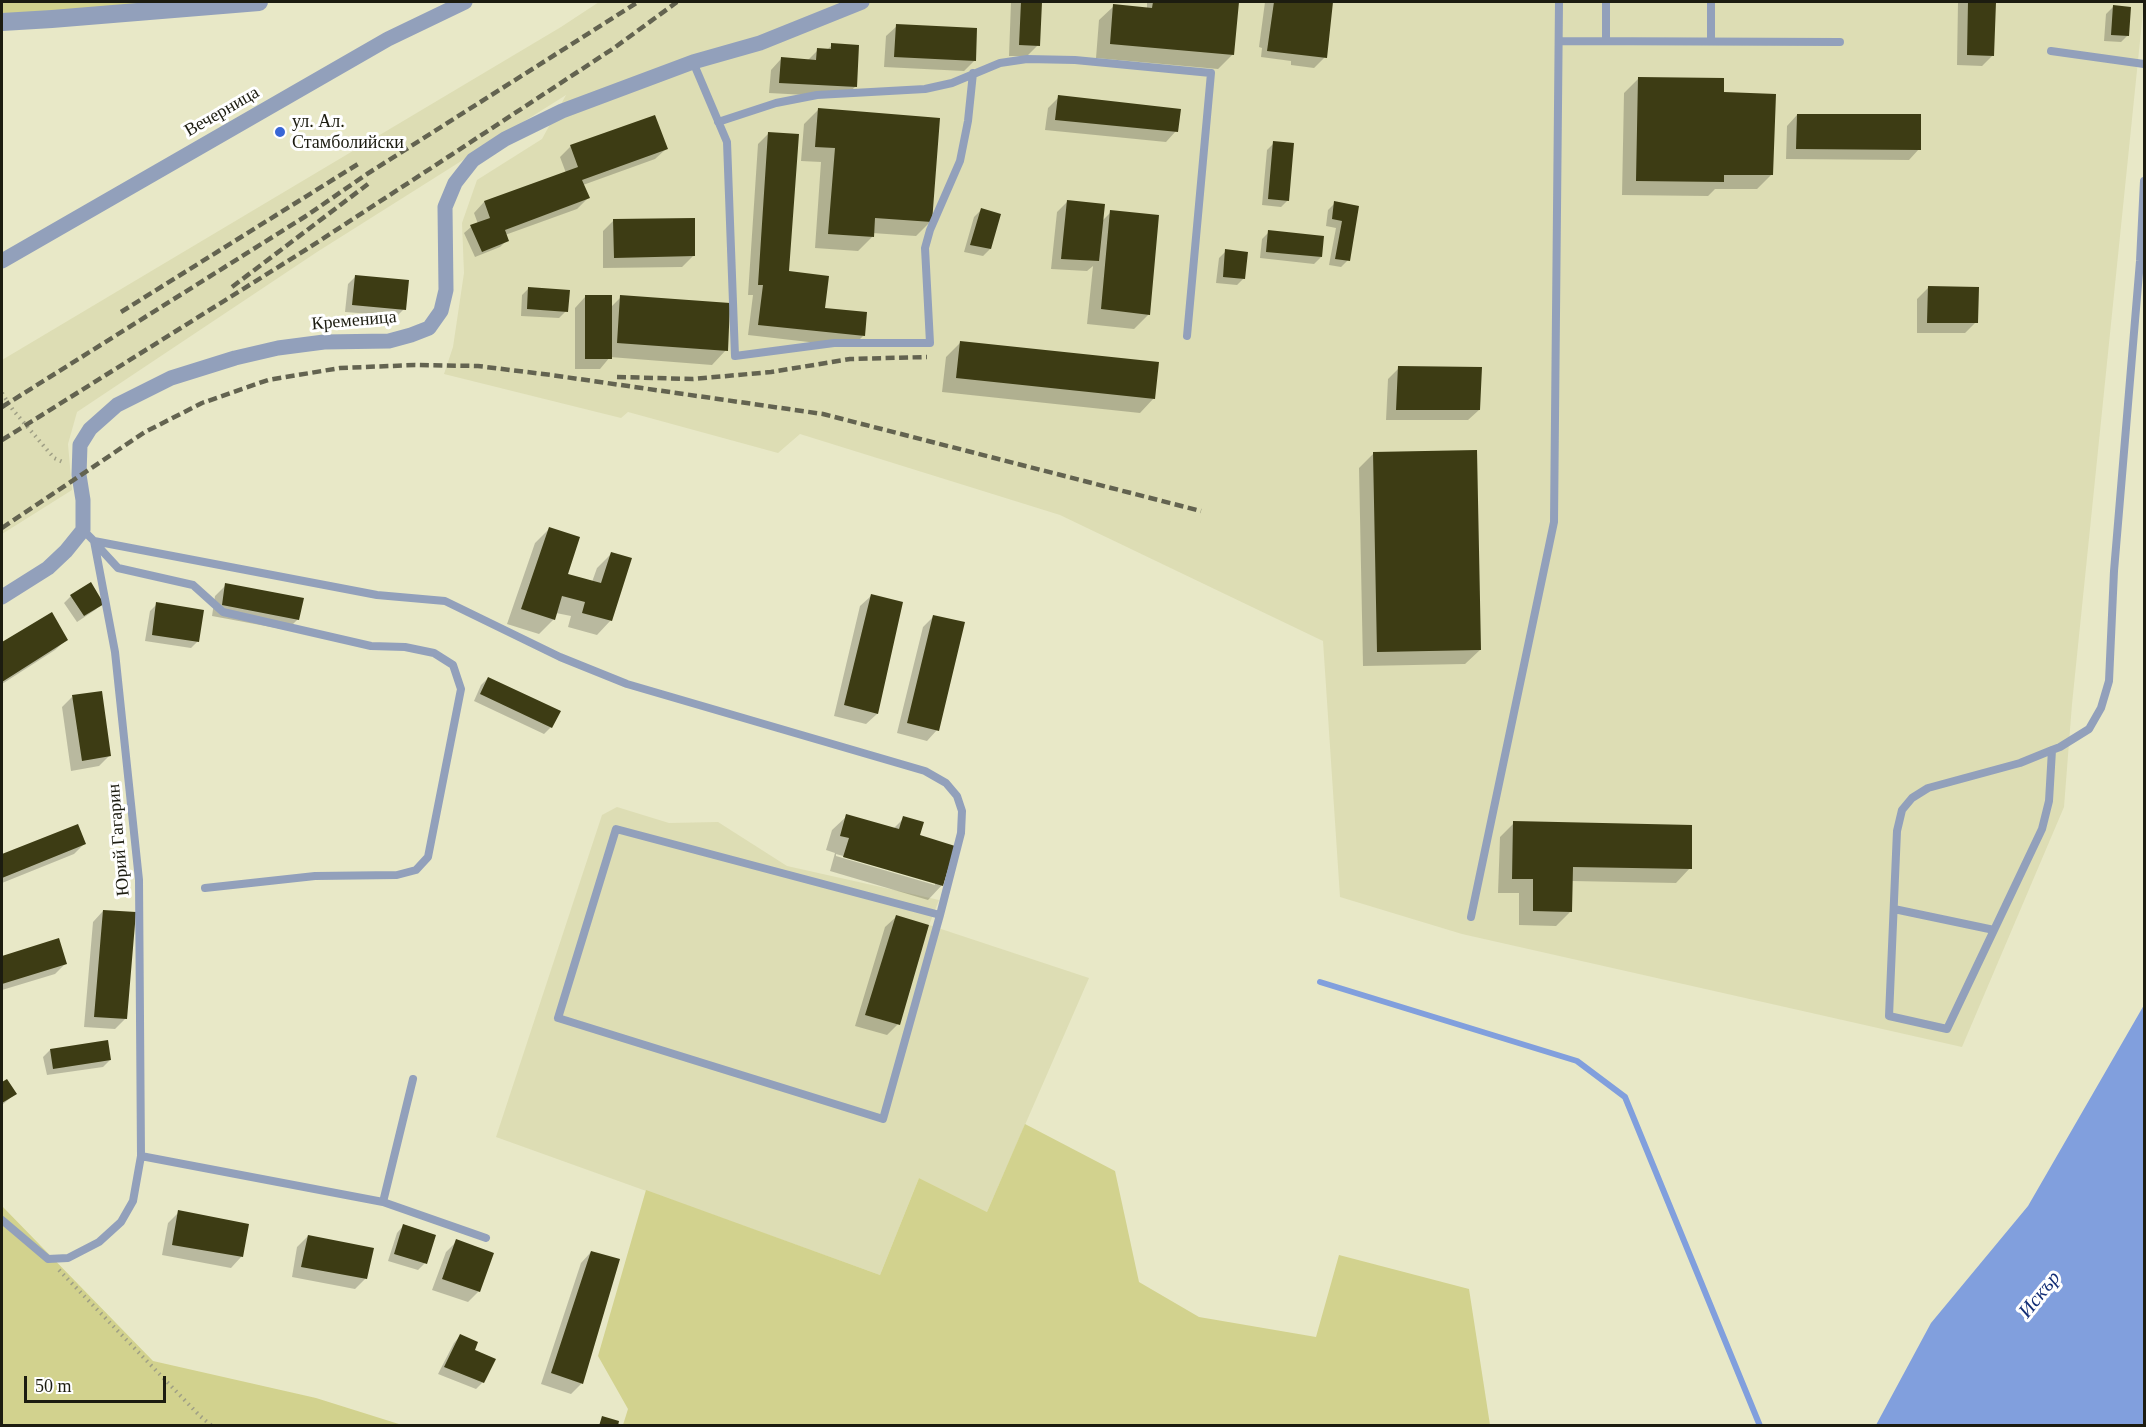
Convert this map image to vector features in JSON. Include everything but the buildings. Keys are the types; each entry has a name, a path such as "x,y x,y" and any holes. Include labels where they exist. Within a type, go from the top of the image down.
{"street":[{"path":"2,22 259,2"},
{"name":"Вечерница","path":"2,261 388,39 465,2"},
{"name":"Кременица","path":"82,530 80,445 90,429 117,405 171,378 235,358 278,348 324,342 388,341 429,328 441,311 446,290 445,207 454,183 473,160 524,129 562,111 693,62 760,43 862,2"},
{"path":"2,597 48,568 66,551 82,530"}],"lane":[{"path":"1471,917 1554,522 1559,2"},
{"path":"1606,2 1606,41"},
{"path":"1711,2 1711,41"},
{"path":"1559,41 1840,42"},
{"path":"2051,51 2145,64"},
{"path":"718,122 776,103 817,95 926,89 952,83 1000,63 1027,59 1075,60 1211,73 1187,336"},
{"path":"693,62 727,142 735,356 834,343 930,343 925,248 930,230 960,161 968,121 973,73"},
{"path":"2052,750 2049,801 2042,829 1947,1029 1889,1016 1897,831 1902,810 1912,798 1928,788 2020,763 2052,750 2089,729 2101,708 2109,681 2114,571 2145,181"},
{"path":"82,530 118,568 193,585 223,612 371,646 405,647 434,653 453,665 459,681 461,689 428,857 416,870 397,876 315,876 205,888"},
{"path":"94,542 377,596 445,601 560,657 627,684 925,771 946,783 957,796 962,811 961,833 940,915 883,1119 558,1018 616,829 940,915"},
{"name":"Юрий Гагарин","path":"48,1259 68,1258 99,1242 121,1222 133,1201 141,1156 139,880 115,652 94,542"},
{"path":"1894,909 1994,930"},
{"path":"383,1202 413,1079"},
{"path":"141,1156 383,1202 486,1238"},
{"path":"2,1220 48,1259"}],"path":[{"path":"2,393 54,458 79,470"},
{"path":"48,1259 200,1416 212,1425"}],"shaded area":[{"path":"2,2 259,2 2,22"},
{"path":"599,2 2144,2 2072,704 2064,807 1962,1047 1462,934 1340,897 1323,641 1060,515 800,434 778,453 628,412 621,418 444,374 453,347 464,273 462,223 477,180 542,139 566,95 317,252 77,412 68,444 72,490 2,534 2,360 561,27"},
{"path":"617,807 669,823 718,822 787,866 939,900 929,925 1089,978 987,1212 919,1178 880,1275 496,1137 602,815"},
{"path":"1025,1124 1115,1171 1139,1282 1199,1317 1316,1337 1339,1255 1469,1289 1490,1425 623,1425 628,1409 598,1356 646,1190 880,1275 919,1178 987,1212"},
{"path":"2,1206 153,1361 316,1398 402,1425 2,1425"}],"water":[{"name":"Искър","path":"2144,1005 2144,1425 1876,1425 1931,1323 2028,1206"}],"waterway":[{"path":"1320,982 1577,1061 1625,1097 1760,1426"}],"railway":[{"path":"2,407 306,216 367,174 638,2"},
{"path":"2,440 307,249 614,48 677,2"},
{"path":"121,312 358,164"},
{"path":"232,287 368,184"},
{"path":"617,377 693,379 771,372 850,359 927,357"},
{"path":"2,528 145,432 202,403 268,380 340,368 415,365 478,366 823,414 1201,511"}],"place":[{"name":"ул. Ал. Стамболийски","path":"280,132"}]}
